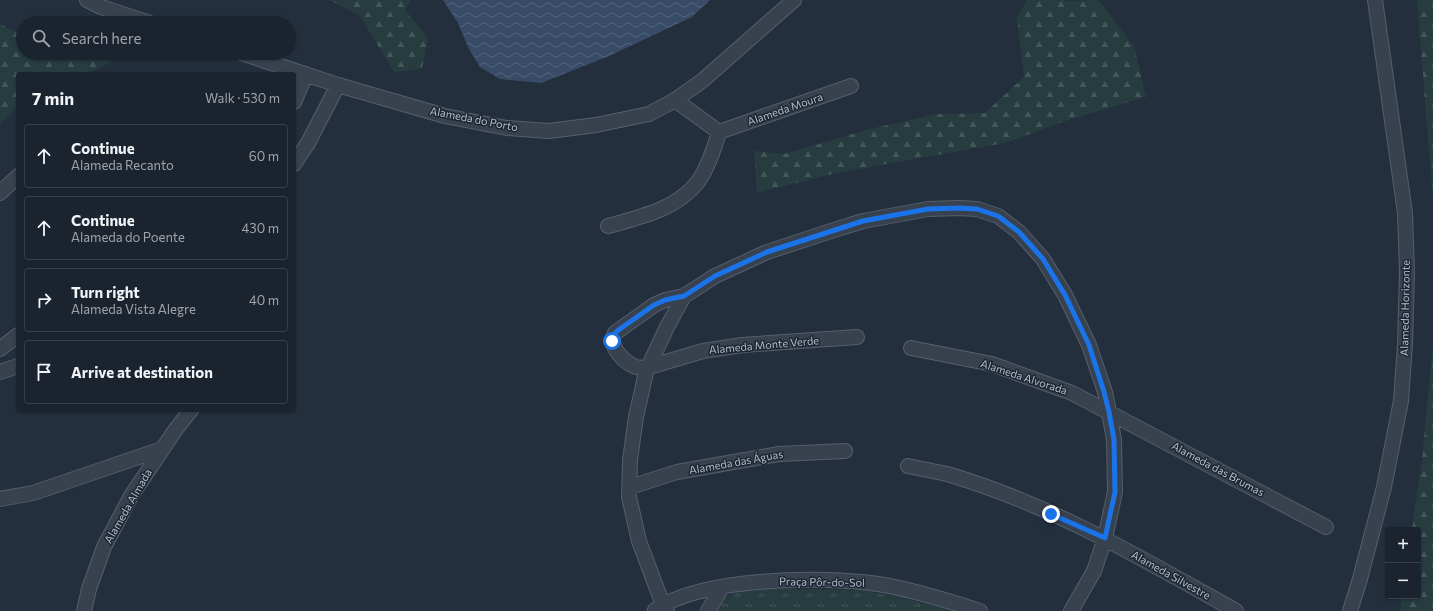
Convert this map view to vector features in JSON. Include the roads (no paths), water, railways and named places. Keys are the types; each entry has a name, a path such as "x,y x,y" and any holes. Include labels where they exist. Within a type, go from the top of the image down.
{"street":[{"path":"87,0 101,7 129,16"},
{"name":"Alameda do Porto","path":"263,60 445,116 507,128 549,131 596,125 649,114 675,100 702,81 794,0"},
{"name":"Alameda Horizonte","path":"1350,611 1384,488 1400,401 1405,345 1407,273 1405,213 1375,0"},
{"path":"296,97 306,74"},
{"path":"296,161 308,143 338,84"},
{"name":"Alameda Moura","path":"720,132 851,86"},
{"path":"608,226 666,208 698,182 710,159 720,132 675,100"},
{"path":"0,193 16,178"},
{"path":"649,367 637,367 627,362 614,346 613,336 617,331 654,305 665,300 684,296 715,276 767,252 863,221 928,209 977,209 998,216 1013,228 1043,259 1065,295 1089,345 1109,412 1114,440 1115,492 1105,538 1094,571 1071,611"},
{"path":"661,609 639,541 629,498 630,460 636,417 646,372 667,327 684,296"},
{"path":"0,349 16,337"},
{"name":"Alameda Monte Verde","path":"649,367 703,351 742,345 857,337"},
{"name":"Alameda Alvorada","path":"911,348 992,364 1072,393 1109,412"},
{"path":"0,372 16,367"},
{"name":"Alameda Almada","path":"84,611 89,589 104,547 131,496 162,449 190,412"},
{"name":"Alameda das Brumas","path":"1109,412 1326,527"},
{"path":"0,498 33,493 162,449"},
{"name":"Alameda das Águas","path":"630,487 677,472 779,454 845,451"},
{"name":"Alameda Silvestre","path":"908,466 946,474 1003,493 1105,538 1236,611"},
{"name":"Praça Pôr-do-Sol","path":"661,609 678,598 722,587 755,582 837,580 878,584 918,593 973,610"},
{"path":"708,611 722,587"}],"water":[{"path":"443,0 710,0 692,17 609,56 541,83 500,79 480,67 469,49 458,23"}]}
